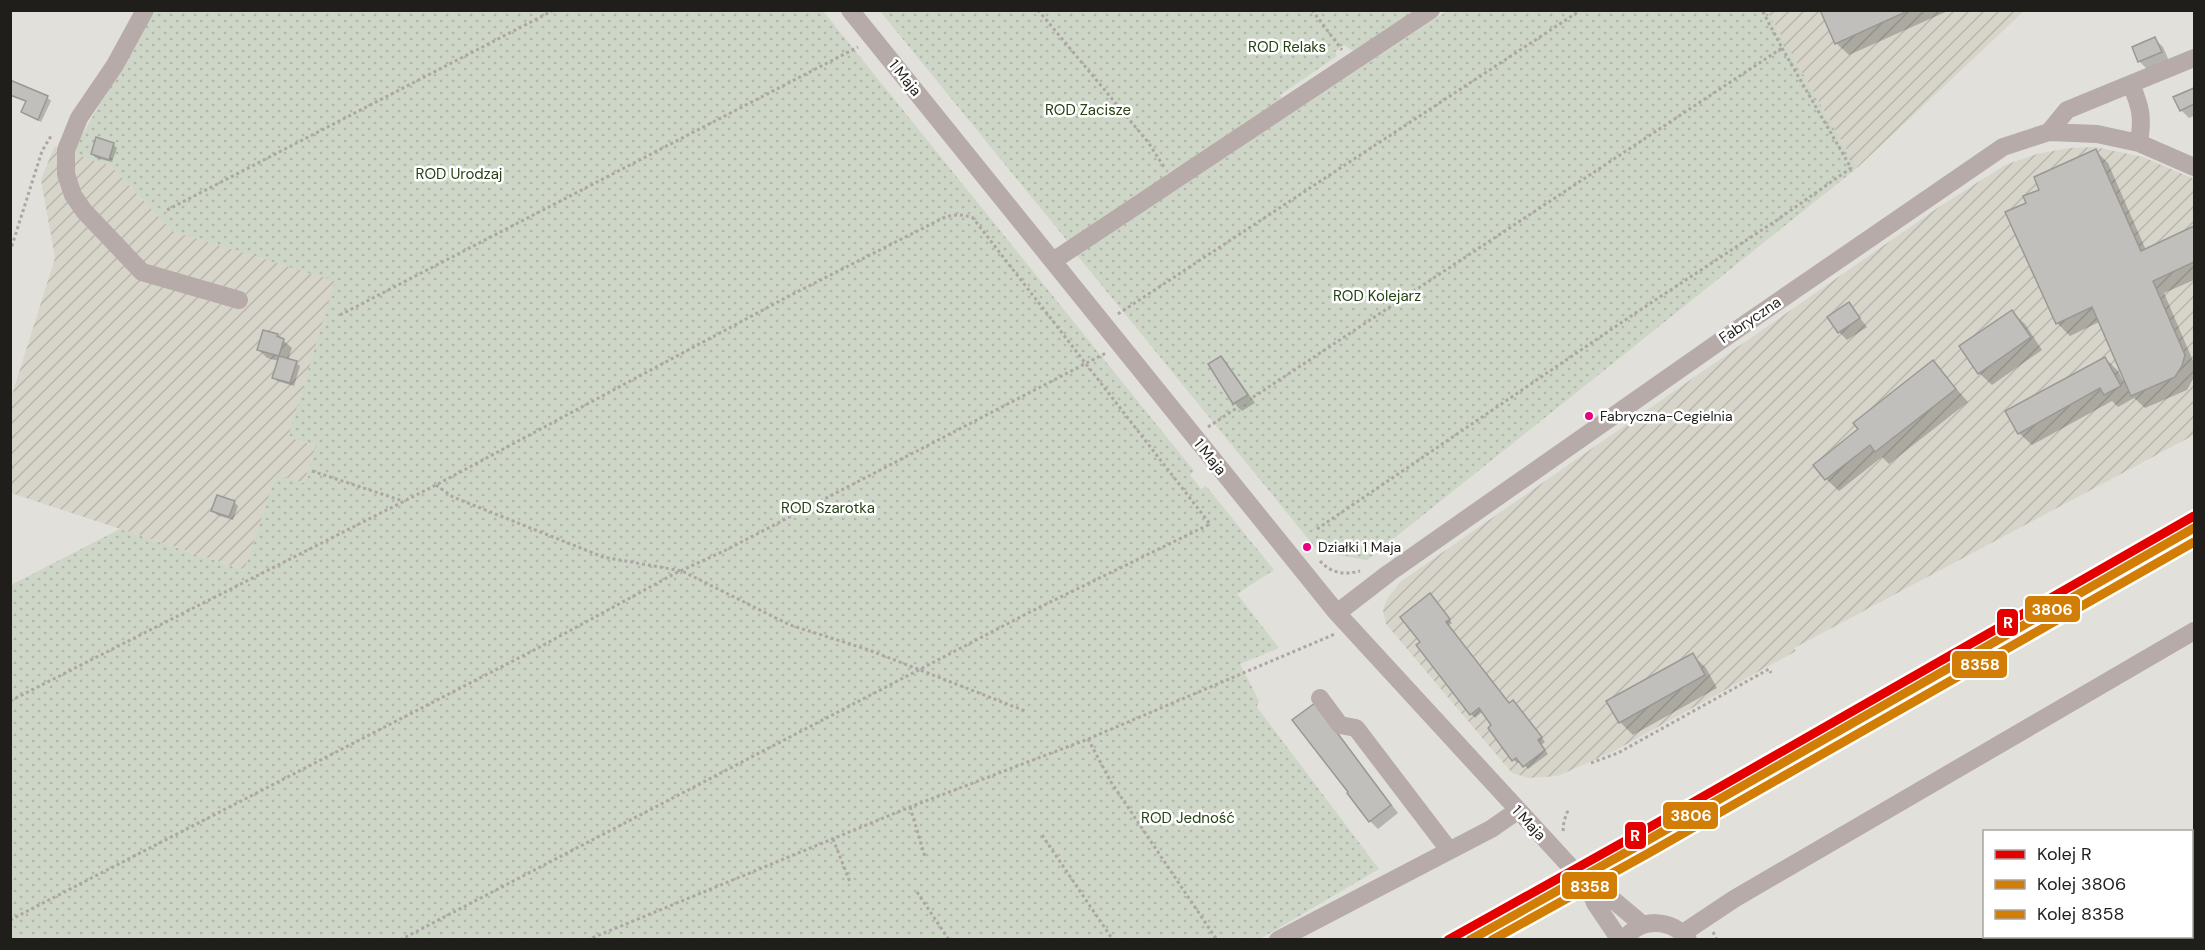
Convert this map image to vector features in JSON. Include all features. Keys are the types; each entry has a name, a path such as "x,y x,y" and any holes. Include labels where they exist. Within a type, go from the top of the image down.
{"street":[{"path":"145,10 115,65 79,118 66,150 66,174 74,195 84,211 142,272 239,300"},
{"name":"1 Maja","path":"850,10 1337,613 1589,887 1595,903 1622,939"},
{"path":"1053,261 1431,10"},
{"path":"2049,132 2067,110 2194,58"},
{"path":"2131,84 2140,107 2142,122 2139,143"},
{"name":"Fabryczna","path":"1337,613 1389,573 1716,344 2003,147 2049,132 2097,134 2139,143 2194,167"},
{"path":"1622,939 1642,925 1661,923 1670,925 1685,936 1734,899 2194,631"},
{"path":"1320,698 1340,725 1356,729 1449,850"},
{"path":"1278,939 1491,829 1517,811"},
{"name":"1 Maja","path":"1589,887 1606,894 1642,925"}],"path":[{"path":"167,210 554,10"},
{"path":"1038,10 1148,142 1173,181"},
{"path":"1312,10 1352,63"},
{"path":"1103,323 1581,10"},
{"path":"1317,529 1851,168 1762,10"},
{"path":"340,315 872,38"},
{"path":"1194,436 1782,48"},
{"path":"10,252 42,151 51,136"},
{"path":"10,701 436,485 789,296 943,218 954,214 964,214 973,218 980,224 1085,364 1210,524 1125,564 917,670 400,939"},
{"path":"10,920 1102,356 1120,344"},
{"path":"312,471 403,501"},
{"path":"436,485 453,498 603,557 682,571 790,625 869,650 1025,711"},
{"path":"587,939 910,807 1088,739 1350,628"},
{"path":"1591,763 1618,753 1770,669 1771,673"},
{"path":"1088,739 1111,782 1217,939"},
{"path":"910,807 925,857"},
{"path":"1564,834 1563,821 1568,810"},
{"path":"1042,835 1113,939"},
{"path":"833,839 850,882"},
{"path":"917,892 949,939"}],"shaded area":[{"path":"1767,11 2024,11 1857,168"},
{"path":"54,147 111,166 172,231 336,281 288,437 316,446 304,483 276,475 245,570 11,493 11,398 55,258 41,180"},
{"path":"2095,147 2143,157 2194,179 2194,435 1794,648 1796,651 1616,750 1558,776 1529,778 1512,773 1386,624 1383,610 1386,601 1400,582 1939,207 2005,165 2037,154 2069,148"}],"green space":[{"name":"ROD Szarotka","path":"152,11 823,11 1194,471 1190,475 1201,489 1206,486 1274,570 1237,594 1279,648 1240,664 1259,701 1257,706 1259,710 1379,869 1258,940 11,940 11,585 120,529 244,570 276,475 304,483 316,446 288,437 335,281 172,231 111,166 72,153"},
{"name":"ROD Zacisze","path":"880,11 1422,11 1355,52 1344,45 1335,52 1337,56 1280,95 1285,102 1186,168 1168,173 1157,188 1069,243"},
{"name":"ROD Kolejarz","path":"1447,11 1767,11 1857,168 1367,560 1319,552 1077,255"}],"building":[{"path":"1820,10 1910,10 1835,44"},
{"path":"2155,37 2162,52 2138,62 2132,47"},
{"path":"10,80 48,96 38,120 21,112 26,101 10,95"},
{"path":"2194,88 2194,104 2180,111 2173,97"},
{"path":"96,137 114,143 109,160 91,154"},
{"path":"2096,149 2141,251 2194,226 2194,262 2153,281 2185,355 2182,366 2175,377 2131,396 2092,307 2056,324 2005,212 2026,203 2023,196 2039,190 2034,177"},
{"path":"1849,302 1860,318 1838,333 1827,317"},
{"path":"2012,310 2031,337 1978,374 1959,346"},
{"path":"263,330 278,334 277,336 284,339 279,356 257,350"},
{"path":"279,356 297,361 290,383 272,378"},
{"path":"1221,356 1248,395 1233,404 1208,364"},
{"path":"2105,357 2121,386 2104,395 2100,388 2018,434 2005,411"},
{"path":"1933,360 1956,389 1875,452 1870,445 1825,480 1813,465 1858,429 1853,423"},
{"path":"217,495 235,501 229,517 211,511"},
{"path":"1430,593 1450,619 1446,622 1509,703 1513,700 1542,737 1538,740 1545,750 1523,767 1516,758 1512,761 1488,728 1491,725 1479,708 1470,715 1416,645 1420,642 1400,617"},
{"path":"1693,653 1705,675 1619,723 1606,701"},
{"path":"1315,703 1391,805 1369,822 1292,720"}],"rail line":[{"name":"R","path":"1448,940 2194,516"},
{"name":"3806","path":"1470,940 2194,528"},
{"name":"8358","path":"1492,940 2194,542"}],"place":[{"name":"Fabryczna-Cegielnia","path":"1589,416"},
{"name":"Działki 1 Maja","path":"1307,547"}],"park label":[{"name":"ROD Relaks","path":"1287,47"},
{"name":"ROD Urodzaj","path":"459,174"},
{"name":"ROD Jedność","path":"1188,818"}]}
